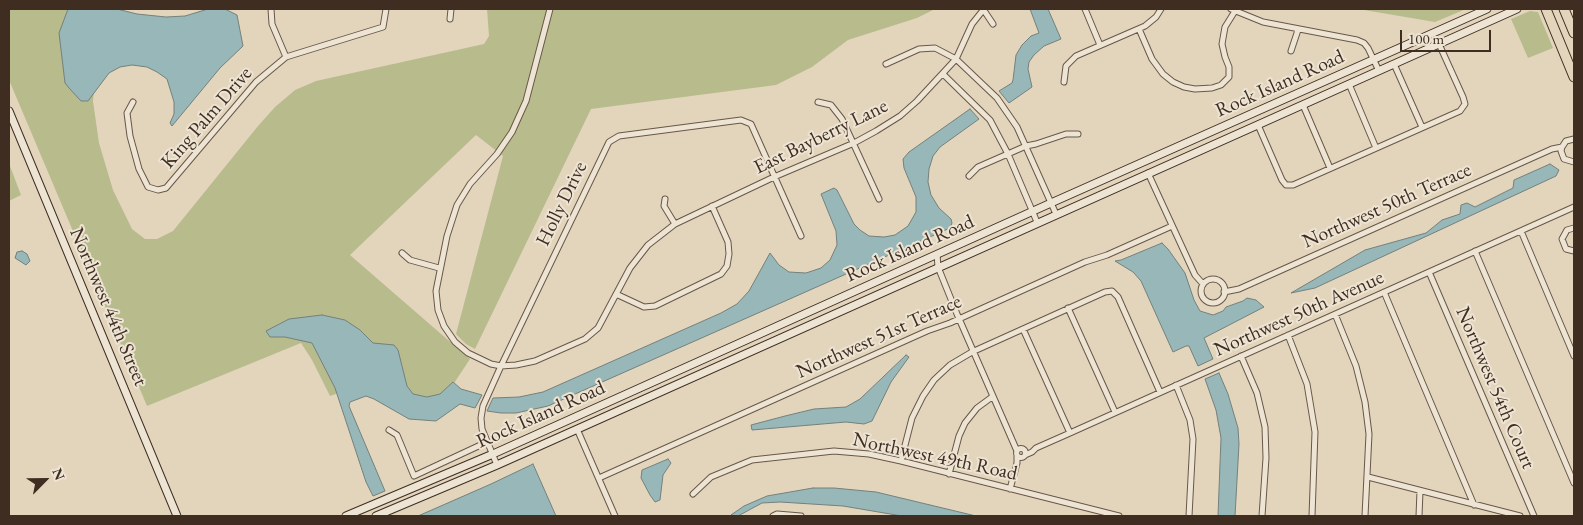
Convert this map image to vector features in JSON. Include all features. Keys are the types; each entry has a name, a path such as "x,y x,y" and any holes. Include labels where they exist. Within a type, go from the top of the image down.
{"highway":[{"path":"1546,9 1574,78"},
{"path":"1564,9 1574,33"}],"main road":[{"name":"Rock Island Road","path":"346,516 493,454 1032,211 1487,9"},
{"name":"Rock Island Road","path":"376,516 497,465 1517,9"},
{"name":"Northwest 44th Street","path":"9,111 177,516"}],"street":[{"path":"271,9 272,24 286,57"},
{"name":"King Palm Drive","path":"133,102 127,113 130,136 139,169 148,188 158,190 166,188 256,82 286,57 383,27 386,9"},
{"path":"450,20 451,9"},
{"path":"500,366 491,364 468,353 455,342 444,326 438,310 436,291 439,268 457,205 470,184 497,154 512,132 526,101 550,9"},
{"path":"984,9 992,24"},
{"name":"East Bayberry Lane","path":"500,366 535,361 585,339 598,328 630,268 648,245 675,224 774,177 876,132 900,116 956,60 972,24 984,9"},
{"path":"1085,9 1100,45"},
{"path":"1064,82 1066,66 1076,56 1139,29 1156,17 1161,9"},
{"path":"1139,29 1152,59 1163,74 1173,82 1195,89 1212,88 1221,84 1229,77 1229,67 1224,57 1222,44 1225,27 1233,10 1263,22 1357,40 1364,43 1379,71"},
{"path":"1291,51 1298,30"},
{"path":"1258,125 1282,180 1286,185 1293,185 1422,128 1460,110 1465,104 1464,97 1439,44"},
{"path":"886,64 918,50 935,48 956,60 996,98 1017,126 1056,214"},
{"path":"1394,64 1422,128"},
{"path":"943,74 990,120 1008,154 1037,222"},
{"path":"1349,84 1376,148"},
{"path":"818,102 831,105 842,118 879,199"},
{"path":"1303,105 1330,168"},
{"name":"Holly Drive","path":"497,465 482,430 483,406 500,366 609,142 619,136 741,120 751,124 801,236"},
{"path":"969,176 978,167 1026,146 1066,134 1078,134"},
{"name":"Northwest 50th Terrace","path":"1224,292 1239,289 1543,153 1562,147 1566,141 1574,139"},
{"path":"1562,147 1564,159 1574,162"},
{"path":"1148,173 1194,275 1203,284"},
{"path":"665,198 664,206 675,224"},
{"path":"616,294 644,307 655,306 721,274 727,266 728,242 712,206"},
{"name":"Northwest 50th Avenue","path":"1021,453 1070,433 1574,207"},
{"name":"Northwest 51st Terrace","path":"599,478 927,331 959,319 1172,226"},
{"path":"1574,228 1564,232 1562,239 1566,249 1574,251"},
{"path":"1521,231 1574,356"},
{"path":"1475,251 1574,483"},
{"path":"402,253 410,260 439,268"},
{"path":"937,254 938,267 972,352 1012,441 1021,453 1010,489"},
{"name":"Northwest 54th Court","path":"1429,272 1534,516"},
{"path":"1215,279 1223,285 1224,292 1218,302 1210,302 1202,295 1201,291 1203,284 1208,280 1215,279"},
{"path":"901,461 912,418 923,396 934,380 950,365 972,352 1105,292 1112,291 1118,296 1160,392"},
{"path":"1384,292 1474,505"},
{"path":"1068,308 1115,412"},
{"path":"1335,314 1356,366 1365,402 1369,434 1365,516"},
{"path":"1023,329 1070,433"},
{"path":"1288,335 1307,384 1314,424 1315,454 1312,516"},
{"path":"1241,356 1257,393 1265,427 1266,458 1262,516"},
{"path":"1176,385 1190,420 1193,439 1189,516"},
{"path":"949,474 959,436 965,423 977,408 992,398"},
{"path":"577,429 615,516"},
{"path":"389,430 397,435 414,476 487,442"},
{"name":"Northwest 49th Road","path":"693,494 711,477 752,460 834,451 869,454 901,461 1119,516"},
{"path":"1368,477 1520,516"},
{"path":"1419,516 1420,491"},
{"path":"773,516 777,514 801,516"}],"green space":[{"path":"9,9 102,9 93,101 99,143 113,190 132,229 145,239 157,239 173,231 258,126 275,107 295,90 316,81 484,44 489,36 487,9 935,9 917,18 848,40 812,67 776,85 591,109 475,349 466,344 456,334 503,156 476,135 350,255 470,359 439,406 353,388 330,396 301,343 147,406 9,80"},
{"path":"1358,9 1466,9 1435,22"},
{"path":"1530,11 1538,12 1553,48 1528,58 1511,19"},
{"path":"9,166 21,195 9,201"}],"water":[{"path":"68,9 117,9 137,14 166,17 185,16 208,9 225,9 237,15 243,46 220,68 172,126 170,123 174,114 174,102 167,79 147,67 132,65 120,67 109,73 88,101 81,101 69,88 65,83 59,33"},
{"path":"1030,9 1048,9 1061,39 1044,46 1034,55 1029,62 1028,69 1032,87 1009,103 999,91 1012,83 1016,55 1022,45 1031,36 1039,33"},
{"path":"970,109 979,119 940,147 933,156 929,169 928,182 931,195 939,208 951,219 950,228 548,406 516,413 487,411 493,398 519,397 543,392 721,313 737,304 749,291 770,253 779,265 789,272 806,273 821,268 830,260 837,245 836,231 821,194 834,188 837,190 854,224 860,230 869,236 884,237 895,235 908,226 916,212 916,197 904,168 903,159 909,152"},
{"path":"1550,164 1559,170 1556,176 1315,288 1291,293 1365,250 1426,233 1442,220 1460,214 1461,205 1467,203 1475,207 1513,188 1514,180"},
{"path":"1162,243 1185,273 1194,300 1200,311 1213,315 1247,298 1256,300 1264,307 1204,338 1213,359 1198,366 1189,346 1173,352 1141,281 1133,272 1115,261"},
{"path":"22,251 27,254 30,261 26,265 15,258 17,252"},
{"path":"322,315 345,320 360,330 373,343 394,345 398,350 407,386 413,394 427,397 440,394 453,382 461,389 482,395 475,408 460,404 436,421 409,419 366,396 350,402 349,406 385,491 373,496 366,482 335,388 312,343 285,337 270,337 266,331 289,319"},
{"path":"906,355 909,357 891,382 872,421 864,424 846,422 752,430 751,425 785,416 814,409 846,407 860,399"},
{"path":"1219,373 1228,394 1238,428 1239,444 1235,516 1218,516 1221,438 1216,410 1205,379"},
{"path":"668,459 671,463 663,475 660,500 655,502 641,478 642,470"},
{"path":"533,464 556,516 418,516 491,484"},
{"path":"813,488 876,492 976,516 902,516 843,506 780,502 762,503 738,516 731,515 744,506 767,496"}]}
